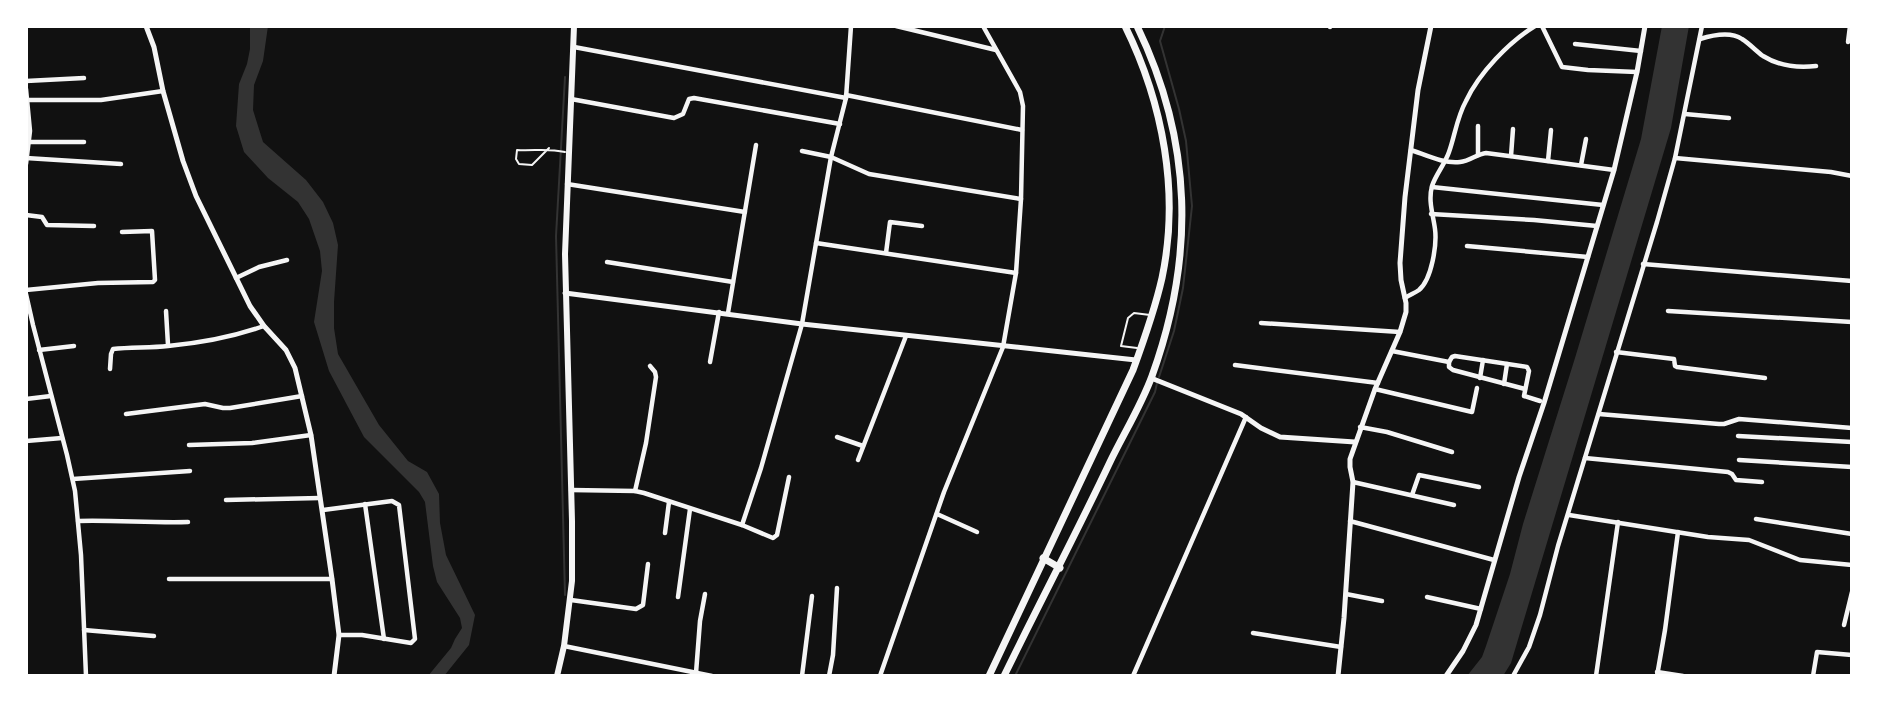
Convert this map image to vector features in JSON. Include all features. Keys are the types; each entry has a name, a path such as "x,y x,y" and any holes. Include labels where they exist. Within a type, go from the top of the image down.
{"highway":[{"path":"989,676 1142,349 1162,278 1168,232 1166,155 1151,87 1125,26"},
{"path":"1004,676 1060,568 1151,378 1164,342 1175,296 1182,239 1182,202 1175,138 1167,103 1138,26"},
{"path":"1043,558 1060,568"}],"main road":[{"path":"557,676 571,600 573,569 565,254 575,26"}],"street":[{"path":"146,26 186,170 236,278 264,326 291,357 311,435 323,510 339,635 334,676"},
{"path":"742,525 802,324 831,157 846,96 851,26"},
{"path":"897,26 996,50"},
{"path":"880,676 937,514 1003,347 1016,273 1023,106 1020,92 983,26"},
{"path":"1338,676 1353,482 1350,463 1360,426 1406,312 1400,263 1405,197 1418,90 1431,26"},
{"path":"1405,298 1420,289 1429,275 1435,240 1431,214 1432,187 1451,149 1466,100 1475,85 1515,40 1535,26"},
{"path":"1542,26 1561,66 1637,72"},
{"path":"1446,676 1469,641 1544,403 1614,170 1645,26"},
{"path":"1513,676 1529,647 1540,615 1558,546 1675,158 1702,26"},
{"path":"1848,42 1850,26"},
{"path":"1700,39 1722,34 1741,38 1775,62 1803,67 1816,66"},
{"path":"1575,44 1641,51"},
{"path":"574,47 1022,130"},
{"path":"26,80 84,78"},
{"path":"26,89 29,142 26,164"},
{"path":"26,100 101,100 163,91"},
{"path":"571,99 674,118 683,114 689,99 694,98 840,124"},
{"path":"1685,114 1728,118"},
{"path":"1478,126 1478,155"},
{"path":"1511,156 1513,129"},
{"path":"1548,162 1551,130"},
{"path":"1581,165 1586,139"},
{"path":"29,142 84,142"},
{"path":"728,313 756,145"},
{"path":"1411,150 1445,161 1462,162 1486,153 1614,170"},
{"path":"802,151 831,157 869,174 1021,199"},
{"path":"27,158 121,164"},
{"path":"1675,158 1852,176"},
{"path":"568,184 745,212"},
{"path":"1432,187 1603,205"},
{"path":"1431,214 1597,226"},
{"path":"26,215 42,217 46,224 94,226"},
{"path":"886,253 890,222 922,226"},
{"path":"86,676 82,555 73,479 39,350 29,325 26,292 109,282 153,282 152,231 122,232"},
{"path":"816,243 1016,273"},
{"path":"1467,246 1588,257"},
{"path":"236,278 259,267 287,260"},
{"path":"607,262 733,282"},
{"path":"1643,264 1852,281"},
{"path":"565,293 802,324 1136,360"},
{"path":"166,311 168,346"},
{"path":"1668,311 1852,322"},
{"path":"710,362 719,312"},
{"path":"1261,323 1400,332"},
{"path":"110,369 113,349 168,346 232,337 264,326"},
{"path":"858,460 906,336"},
{"path":"39,350 74,346"},
{"path":"1392,351 1449,362"},
{"path":"1616,352 1673,359 1677,368 1765,378"},
{"path":"1525,389 1451,369 1449,362 1453,356 1527,367 1529,371 1525,397 1540,401"},
{"path":"1480,377 1483,360"},
{"path":"1504,384 1507,364"},
{"path":"1235,365 1376,386 1472,412 1477,388"},
{"path":"635,491 646,443 656,377 650,366"},
{"path":"1151,378 1246,416 1261,428 1280,437 1355,442"},
{"path":"26,399 51,396"},
{"path":"126,414 205,404 230,408 302,396"},
{"path":"1599,414 1724,424 1739,419 1852,428"},
{"path":"1133,676 1246,416"},
{"path":"1360,426 1452,452"},
{"path":"189,445 253,443 311,435"},
{"path":"1738,436 1852,442"},
{"path":"837,437 863,446"},
{"path":"26,441 62,438"},
{"path":"1585,458 1728,472 1736,480 1762,482"},
{"path":"1739,460 1852,467"},
{"path":"73,479 190,471"},
{"path":"1412,495 1419,475 1479,487"},
{"path":"572,490 635,491 742,525 771,538 776,537 789,477"},
{"path":"1353,482 1454,505"},
{"path":"226,500 321,498"},
{"path":"323,510 394,502 400,507 415,639 411,643 362,635 339,635"},
{"path":"665,533 669,502"},
{"path":"365,504 384,639"},
{"path":"678,597 690,509"},
{"path":"937,514 978,532"},
{"path":"1569,515 1749,540 1800,560 1852,565"},
{"path":"1756,519 1852,534"},
{"path":"78,521 188,522"},
{"path":"1350,521 1494,560"},
{"path":"1597,676 1618,522"},
{"path":"1678,532 1657,674 1683,676"},
{"path":"571,600 640,608 643,605 648,564"},
{"path":"169,579 332,579"},
{"path":"829,676 837,588"},
{"path":"1844,625 1852,592"},
{"path":"696,673 705,594"},
{"path":"1346,594 1382,601"},
{"path":"802,676 812,596"},
{"path":"1427,597 1480,609"},
{"path":"84,630 154,636"},
{"path":"1253,633 1341,647"},
{"path":"564,646 712,676"},
{"path":"1813,676 1817,652 1852,655"}],"lane":[{"path":"549,149 532,165 519,164 516,159 517,150 549,149 568,153"},
{"path":"1142,349 1121,345 1128,318 1134,313 1152,315"}],"shaded area":[{"path":"250,26 268,26 263,61 254,85 253,110 263,142 306,180 323,202 333,223 338,245 334,328 338,354 379,425 408,461 427,472 439,494 440,523 446,555 475,615 469,645 444,676 428,676 451,648 462,628 460,618 437,582 425,502 419,492 364,437 329,371 314,322 322,271 320,251 309,219 298,202 268,178 244,152 236,126 239,84 250,49"},
{"path":"1662,26 1689,26 1671,128 1511,663 1503,676 1467,676 1482,657 1510,574 1641,139"}],"waterway":[{"path":"1159,377 1174,331 1183,288 1192,206 1186,141 1160,41 1165,26"},
{"path":"565,77 556,236 565,595"},
{"path":"1015,676 1155,392 1157,383"}]}
